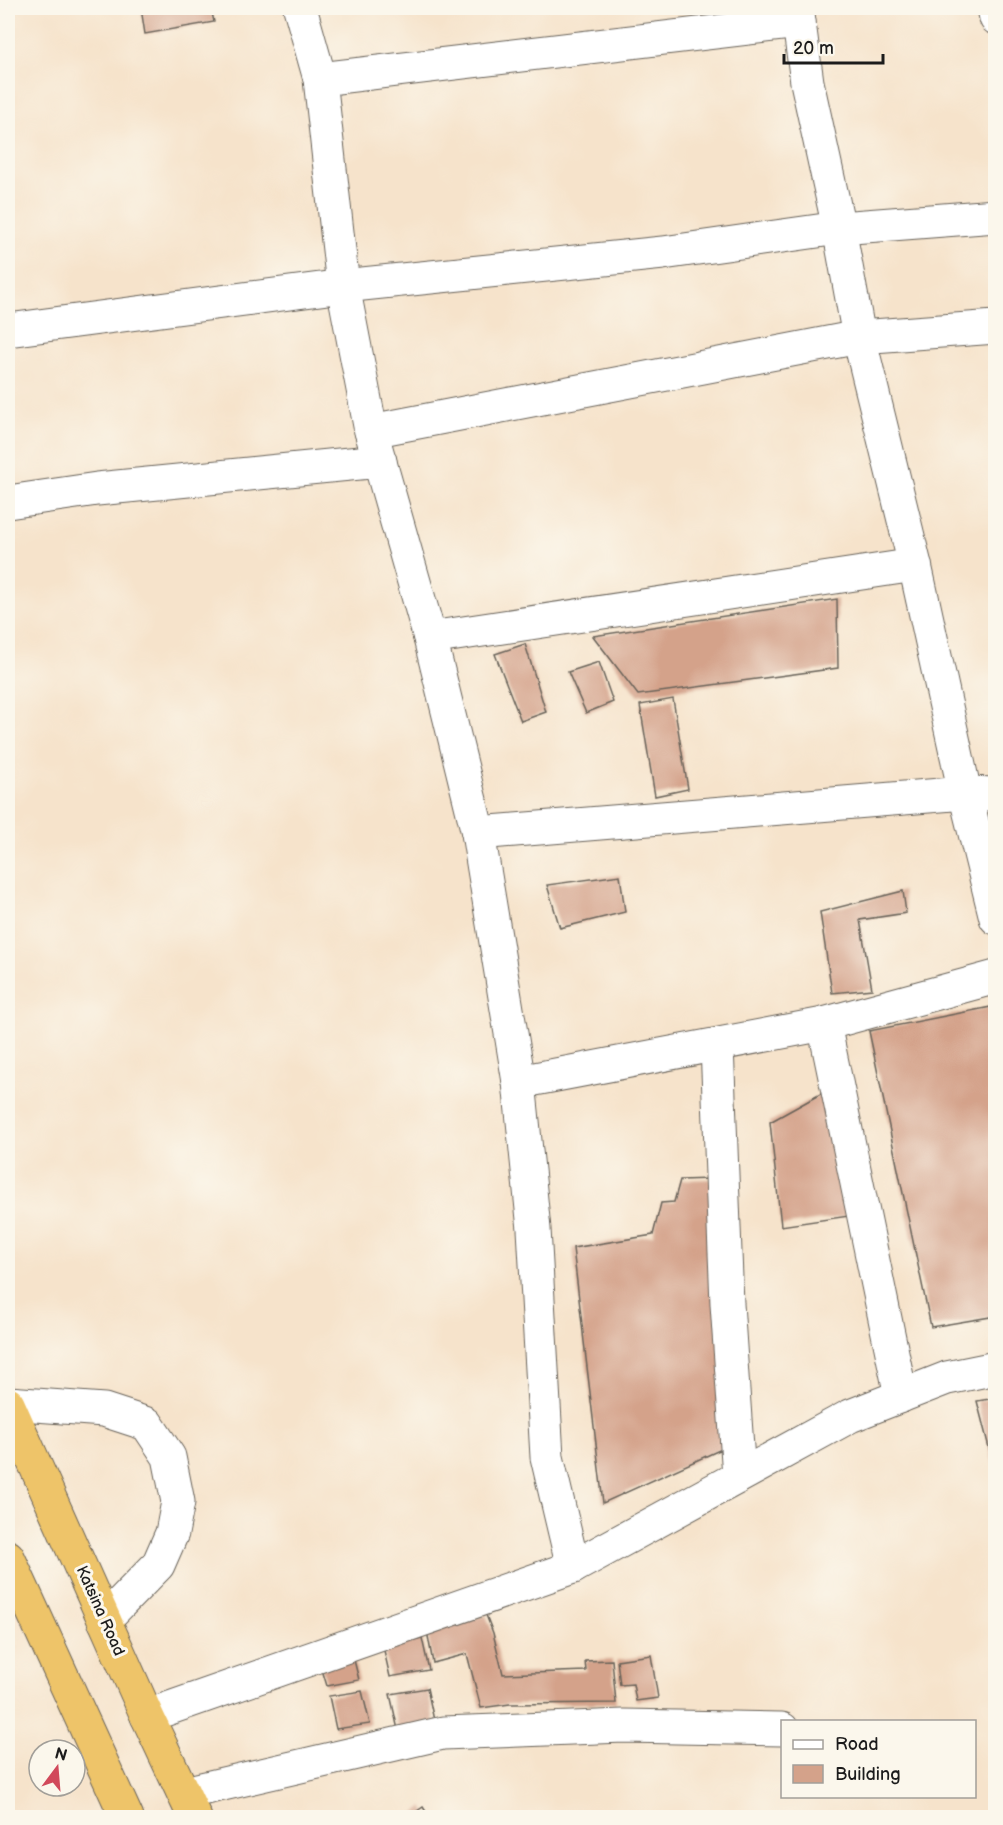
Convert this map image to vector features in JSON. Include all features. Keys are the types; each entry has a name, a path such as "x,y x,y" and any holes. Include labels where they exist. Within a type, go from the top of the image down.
{"highway":[{"name":"Katsina Road","path":"8,1403 189,1805"},
{"path":"8,1557 127,1818"}],"street":[{"path":"300,8 320,79 344,286 376,446 430,638 478,833 519,1082 534,1229 547,1458 573,1567"},
{"path":"994,8 996,18"},
{"path":"320,79 798,15 807,82 840,228 859,337 915,565 980,794 996,918"},
{"path":"8,330 344,286 663,253 840,228 996,216"},
{"path":"8,502 376,446 859,337 996,327"},
{"path":"430,638 915,565"},
{"path":"478,833 980,794"},
{"path":"519,1082 824,1024 996,977"},
{"path":"824,1024 901,1396"},
{"path":"717,1045 727,1305 739,1476"},
{"path":"147,1716 573,1567 850,1416 947,1378 996,1368"},
{"path":"8,1403 104,1410 147,1424 169,1456 178,1502 172,1533 158,1565 104,1620"},
{"path":"189,1805 442,1733 624,1726 781,1729"}],"building":[{"path":"141,8 211,8 214,22 145,34"},
{"path":"837,599 838,668 638,695 593,636"},
{"path":"525,644 546,712 521,721 495,654"},
{"path":"599,662 613,702 586,713 568,672"},
{"path":"673,699 688,789 655,796 640,705"},
{"path":"620,875 625,912 560,928 547,885"},
{"path":"903,891 906,913 860,920 872,989 832,993 820,912"},
{"path":"996,1006 996,1316 931,1327 869,1031"},
{"path":"826,1091 856,1215 781,1226 770,1122"},
{"path":"711,1179 735,1443 603,1503 573,1248 653,1235 661,1203 674,1202 680,1180"},
{"path":"996,1398 996,1471 995,1471 977,1401"},
{"path":"486,1615 503,1674 586,1671 585,1661 612,1660 616,1703 510,1704 481,1708 467,1654 433,1663 427,1631"},
{"path":"422,1638 429,1670 390,1677 383,1646"},
{"path":"651,1655 658,1698 636,1701 633,1684 620,1685 617,1660"},
{"path":"353,1656 359,1680 327,1686 320,1663"},
{"path":"427,1688 435,1725 398,1730 390,1694"},
{"path":"362,1691 370,1724 336,1729 329,1696"},
{"path":"423,1807 430,1818 407,1818"}]}
